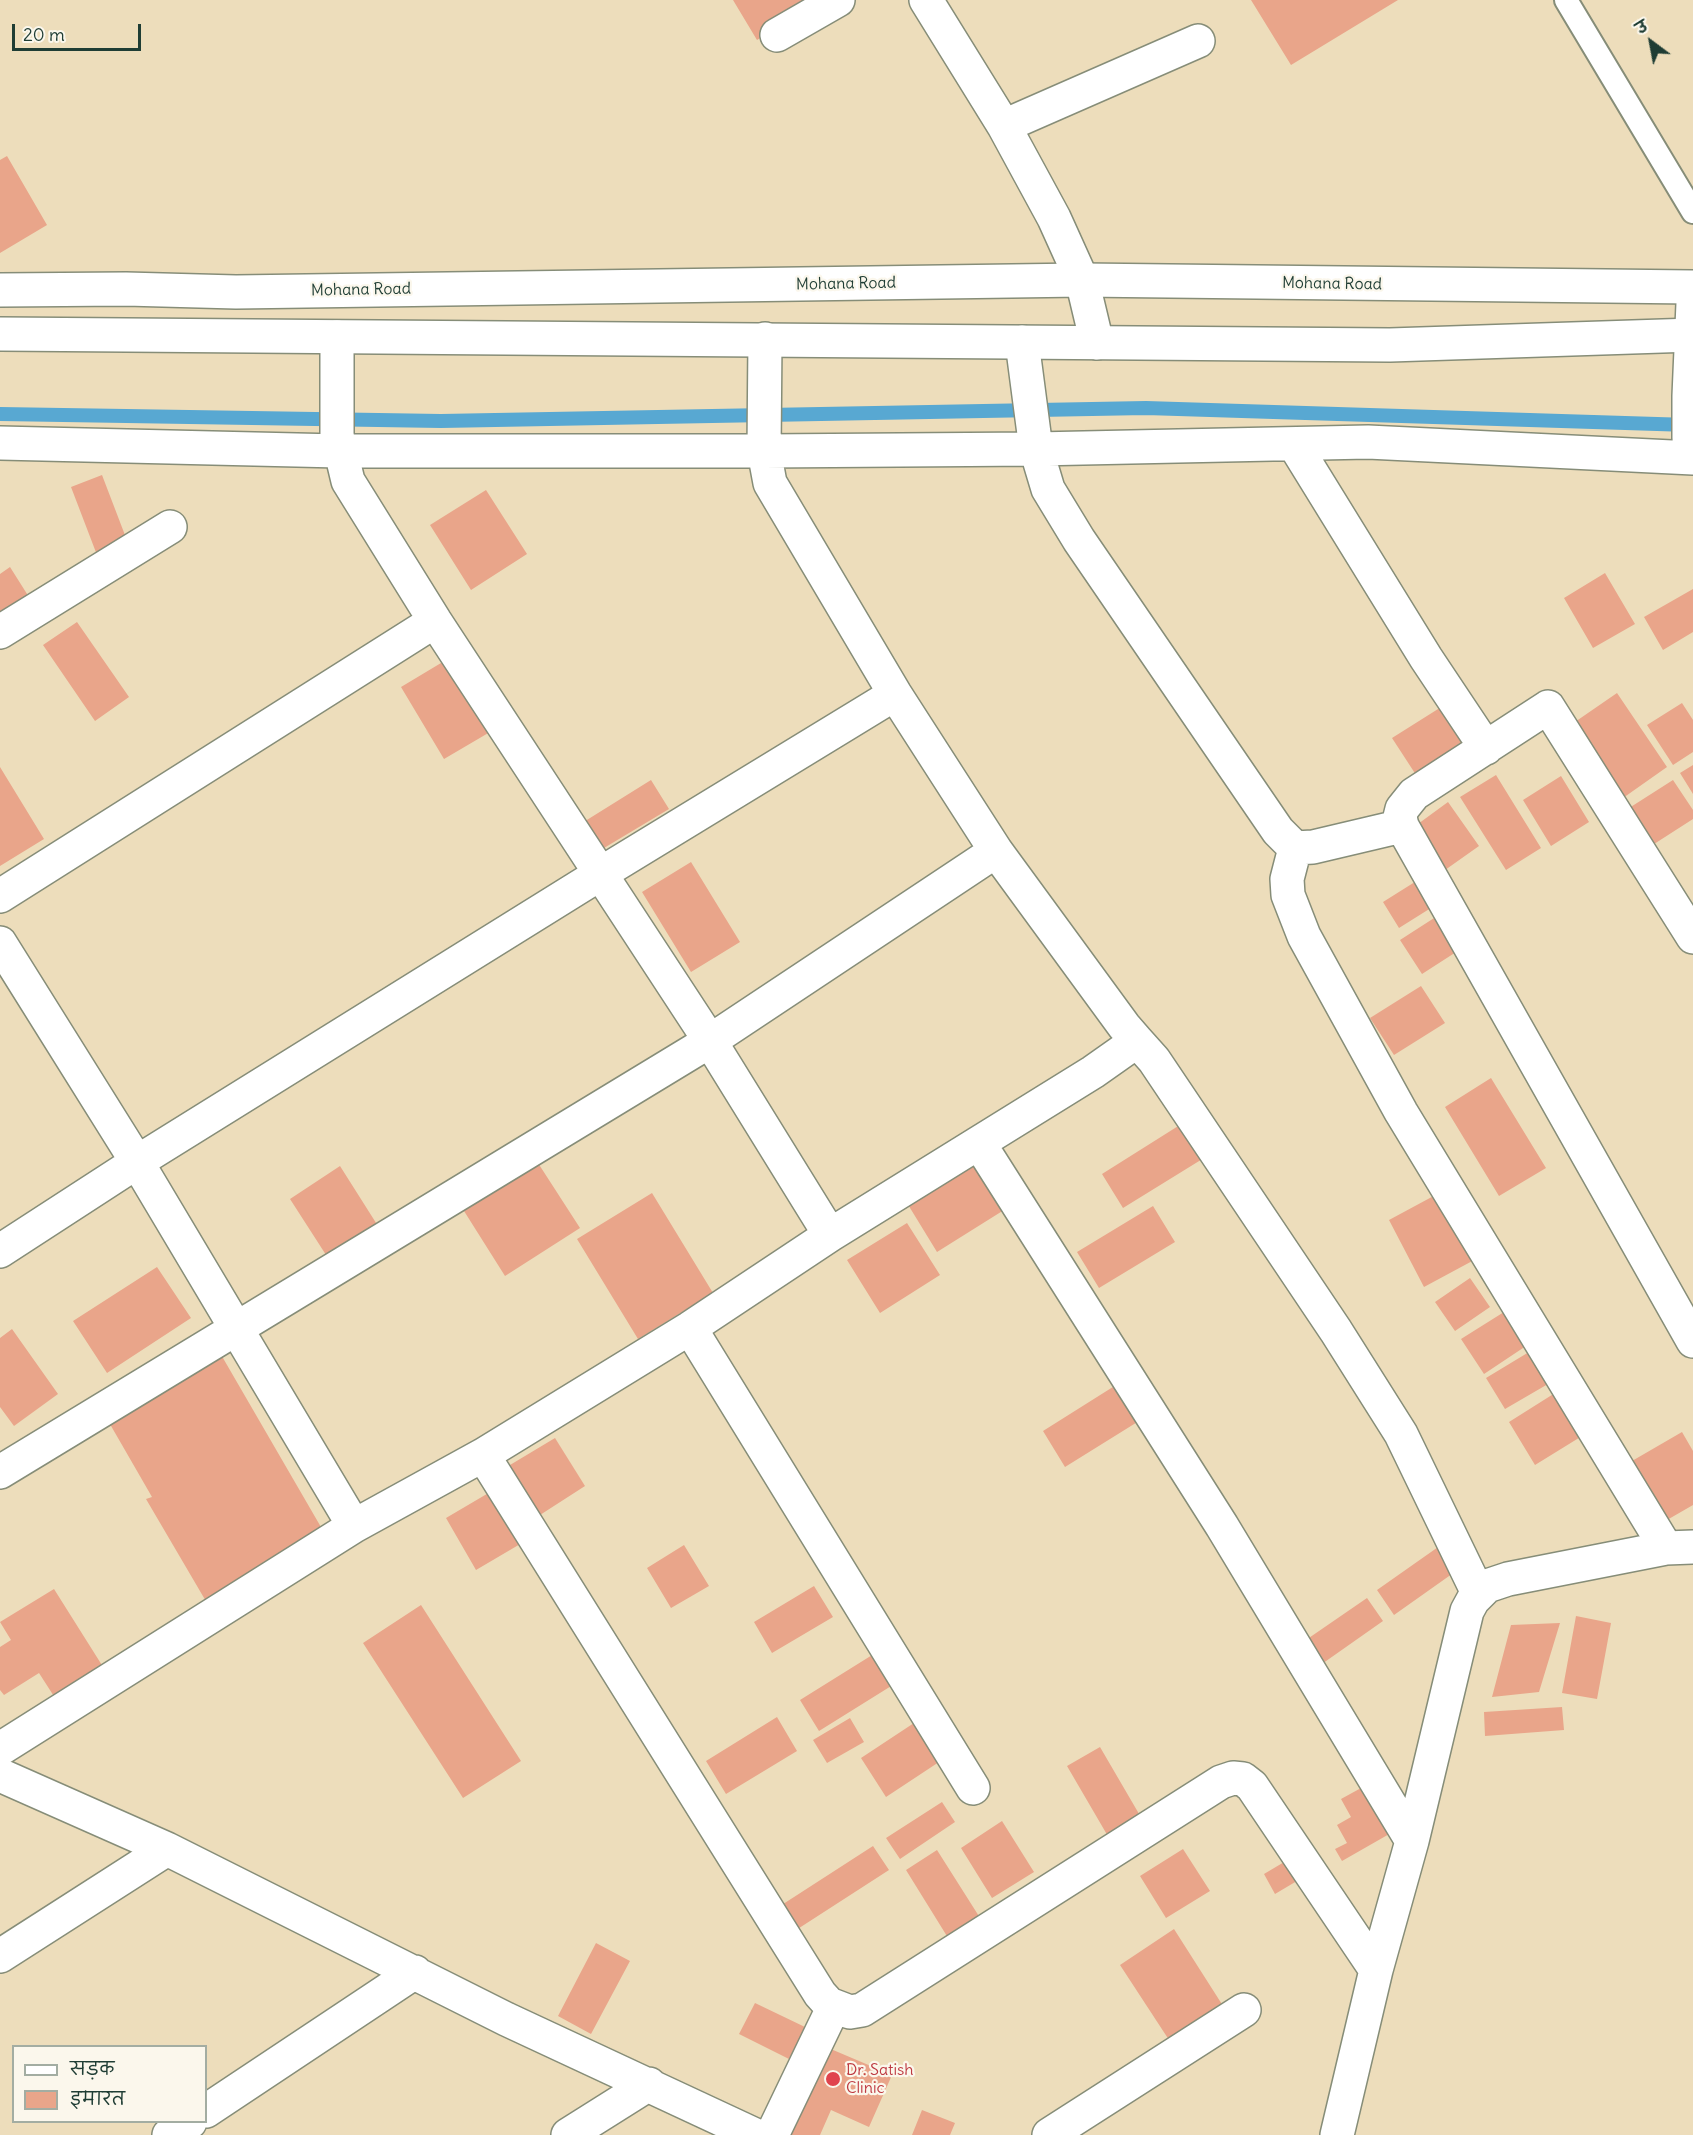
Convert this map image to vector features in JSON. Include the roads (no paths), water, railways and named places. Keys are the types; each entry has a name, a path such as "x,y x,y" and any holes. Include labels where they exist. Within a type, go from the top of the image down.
{"street":[{"path":"777,35 838,0"},
{"path":"926,0 1004,126 1054,218 1082,280 1097,343"},
{"path":"1004,126 1198,41"},
{"name":"Mohana Road","path":"0,290 126,289 236,292 1082,280 1693,287"},
{"path":"0,443 338,443 765,429 1035,442 1294,444 1368,442 1692,449 1689,396 1693,303"},
{"path":"0,334 1390,345 1692,335"},
{"path":"337,337 338,443 348,481 435,621 710,1041 830,1235"},
{"path":"765,339 765,429 770,483 895,694 996,851 1124,1026 1160,1070 1330,1321 1401,1434 1479,1593"},
{"path":"1022,342 1026,390 1035,442 1048,489 1079,540 1278,831 1295,848 1313,847 1402,826"},
{"path":"1294,444 1426,658 1486,748"},
{"path":"0,632 170,527"},
{"path":"0,896 435,621"},
{"path":"0,1251 137,1162 600,874 895,694"},
{"path":"1693,937 1548,707 1414,794 1402,809 1400,818 1402,826 1693,1341"},
{"path":"1295,848 1287,879 1288,895 1304,936 1401,1112 1679,1547 1508,1579 1487,1586 1479,1593 1467,1611 1412,1841 1376,1970 1337,2135"},
{"path":"0,1472 710,1041 996,851"},
{"path":"0,943 137,1162 354,1527"},
{"path":"0,1749 354,1527 483,1455 690,1328 830,1235 979,1143 1137,1041"},
{"path":"979,1143 1222,1526 1412,1841"},
{"path":"690,1328 973,1788"},
{"path":"483,1455 820,1995 834,2006 850,2012 862,2010 1221,1782 1233,1778 1243,1779 1252,1786 1376,1970"},
{"path":"0,1775 167,1849 506,2019 755,2135"},
{"path":"0,1956 167,1849"},
{"path":"207,2110 415,1972"},
{"path":"772,2135 834,2006"},
{"path":"1049,2135 1244,2010"},
{"path":"568,2135 649,2084"},
{"path":"169,2135 187,2123"}],"lane":[{"path":"1566,0 1693,212"}],"waterway":[{"path":"0,414 441,421 1146,408 1689,425"}],"place":[{"name":"Dr. Satish Clinic","path":"833,2079"}]}
